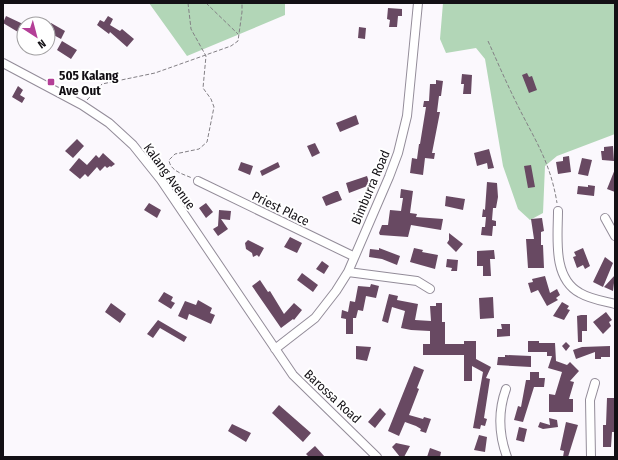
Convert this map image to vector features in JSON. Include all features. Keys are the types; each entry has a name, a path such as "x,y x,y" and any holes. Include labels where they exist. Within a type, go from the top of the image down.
{"street":[{"name":"Bimburra Road","path":"275,349 315,318 329,301 348,272 353,256 388,178 404,134 418,3"},
{"name":"Kalang Avenue","path":"3,63 82,105 117,130 142,156 161,180 275,349"},
{"name":"Priest Place","path":"198,181 353,256"},
{"path":"558,211 559,261 565,279 579,293 615,304"},
{"path":"604,218 615,236"},
{"path":"348,272 417,281 430,289"},
{"name":"Barossa Road","path":"275,349 302,384 352,430 377,457"},
{"path":"591,457 590,400 595,384"},
{"path":"506,389 502,402 500,422 502,440 507,457"}],"path":[{"path":"188,3 190,29 206,56 203,88 211,99 214,107 207,142 199,149 174,154 169,160 171,166 176,171 198,181"},
{"path":"206,3 239,34"},
{"path":"82,105 102,84 155,73 231,46 238,41 242,3"},
{"path":"488,41 516,102 546,159 552,176 558,211"}],"green space":[{"path":"149,3 285,3 285,15 187,56"},
{"path":"443,3 615,3 615,134 557,156 545,166 543,213 530,220 518,209 503,166 485,59 476,48 446,53 440,39"}],"building":[{"path":"388,8 402,9 402,16 398,16 397,27 389,27 390,20 387,19"},
{"path":"6,16 16,21 16,31 3,23"},
{"path":"108,16 113,19 110,25 120,31 122,29 134,39 127,47 110,32 109,34 97,25 100,20 104,22"},
{"path":"56,26 65,31 61,39 56,36"},
{"path":"359,27 366,28 365,39 358,38"},
{"path":"62,41 77,50 71,59 57,50"},
{"path":"527,73 529,77 532,76 537,90 529,93 522,75"},
{"path":"462,74 472,75 471,94 463,94 464,84 461,84"},
{"path":"436,80 443,81 437,112 440,112 432,153 435,153 434,159 425,158 423,175 410,173 412,158 417,159 420,144 426,107 423,107 424,101 429,101 430,84 436,84"},
{"path":"18,86 23,90 20,95 25,98 22,103 12,97"},
{"path":"356,115 359,124 340,132 336,123"},
{"path":"77,139 84,146 73,158 65,151"},
{"path":"315,143 320,153 312,157 307,146"},
{"path":"613,146 614,161 602,160 601,151 604,151 604,147"},
{"path":"489,149 494,168 488,169 487,163 477,166 474,153"},
{"path":"103,153 115,164 107,168 105,166 100,171 97,167 88,177 85,174 80,179 69,170 79,158 87,165 96,155 99,158"},
{"path":"569,156 571,172 558,174 556,162 563,161 563,157"},
{"path":"582,158 592,160 588,176 578,174"},
{"path":"241,162 253,166 250,175 238,170"},
{"path":"278,162 280,167 262,176 260,171"},
{"path":"531,165 535,187 528,188 524,166"},
{"path":"615,169 615,192 607,189"},
{"path":"367,176 370,185 349,193 346,183"},
{"path":"487,182 497,183 498,197 496,208 493,208 492,220 496,221 496,226 493,226 492,236 481,235 482,227 485,227 486,217 482,217 483,209 485,210"},
{"path":"588,185 595,186 594,196 577,194 578,186 588,187"},
{"path":"401,189 413,191 410,213 417,214 416,217 443,219 441,230 411,225 408,237 380,235 379,233 382,225 388,225 390,210 401,211 403,198 400,198"},
{"path":"338,191 342,200 326,206 322,197"},
{"path":"446,196 465,199 463,210 445,206"},
{"path":"149,203 161,210 157,218 144,210"},
{"path":"206,203 213,212 206,218 199,208"},
{"path":"219,210 231,211 230,220 221,219 228,229 218,236 213,229 218,226"},
{"path":"542,218 544,231 541,232 541,245 543,245 544,268 528,268 526,239 534,239 531,219"},
{"path":"449,233 463,244 456,252 447,243 449,240"},
{"path":"290,237 302,243 297,253 284,247"},
{"path":"248,240 264,248 259,257 257,255 253,257 252,253 246,249 245,243"},
{"path":"379,248 400,256 397,265 382,259 369,257 370,249 379,250"},
{"path":"414,248 423,250 422,252 438,255 435,269 410,262"},
{"path":"583,248 590,266 585,269 583,265 577,268 573,257 576,256 574,252"},
{"path":"494,250 495,259 490,259 491,276 483,276 483,266 477,266 477,251"},
{"path":"605,257 613,263 603,287 593,282"},
{"path":"447,259 458,260 457,271 451,271 452,268 446,267"},
{"path":"322,261 329,266 324,274 316,269"},
{"path":"302,273 318,285 313,292 297,280"},
{"path":"615,275 613,291 604,287"},
{"path":"545,276 550,293 557,289 560,295 556,298 558,300 547,306 538,290 531,293 528,283 533,282 532,279"},
{"path":"260,280 268,292 270,291 284,314 294,303 302,310 294,320 293,319 281,328 252,286"},
{"path":"371,284 379,286 376,298 366,296 363,311 358,310 356,318 353,318 353,334 346,334 346,319 341,318 342,310 348,312 350,301 355,302 358,286 370,287"},
{"path":"164,292 173,297 171,301 175,303 171,309 158,301"},
{"path":"389,294 398,296 397,300 418,304 415,320 431,321 430,306 436,306 436,303 442,303 442,322 445,322 445,344 464,344 464,341 476,341 476,359 491,367 486,378 490,379 484,418 487,419 485,426 481,425 480,429 473,428 483,372 472,366 472,381 464,381 464,355 423,355 423,344 430,344 430,331 401,328 405,311 392,307 388,323 382,321"},
{"path":"493,297 494,318 480,319 479,298"},
{"path":"198,300 212,308 210,313 215,315 211,324 189,314 187,320 178,316 185,301 196,305"},
{"path":"562,302 569,306 567,309 570,310 564,320 553,316"},
{"path":"111,303 126,314 120,323 105,312"},
{"path":"606,312 612,320 609,322 611,326 603,334 593,322"},
{"path":"587,315 587,331 582,331 582,342 578,342 577,316"},
{"path":"158,320 187,337 184,342 160,328 153,338 147,334"},
{"path":"501,324 510,324 510,336 497,337 497,329 502,329"},
{"path":"528,341 555,343 556,361 567,365 570,362 579,371 570,381 574,382 569,399 573,399 573,412 549,412 549,394 555,395 562,372 548,368 552,356 547,356 547,352 528,352"},
{"path":"566,342 570,346 566,351 562,346"},
{"path":"356,346 371,347 367,361 356,359"},
{"path":"610,346 610,357 601,357 601,359 595,359 595,352 576,359 573,350 582,347"},
{"path":"505,355 531,356 531,367 497,365 498,357 505,357"},
{"path":"414,366 424,370 417,388 419,389 409,415 423,419 424,417 431,419 426,433 420,431 421,429 416,426 405,422 399,436 388,431"},
{"path":"530,372 539,372 539,378 545,378 544,387 534,387 523,422 514,420 518,406 521,407 526,380 530,380"},
{"path":"607,398 615,398 615,432 612,432 611,447 603,447 603,425 606,425"},
{"path":"279,405 311,433 303,442 272,413"},
{"path":"380,408 386,414 375,428 368,422"},
{"path":"549,418 557,420 558,427 543,429 538,427 540,422 550,425"},
{"path":"566,422 578,425 568,457 563,457 564,451 560,450"},
{"path":"232,424 251,433 246,442 228,431"},
{"path":"519,427 527,429 524,442 516,440"},
{"path":"479,435 487,437 485,452 474,450"},
{"path":"396,443 410,446 404,457 400,457 392,447"},
{"path":"315,446 325,457 309,457 306,454"},
{"path":"430,448 441,452 440,457 427,457"}],"place":[{"name":"505 Kalang Ave Out","path":"51,82"}]}
